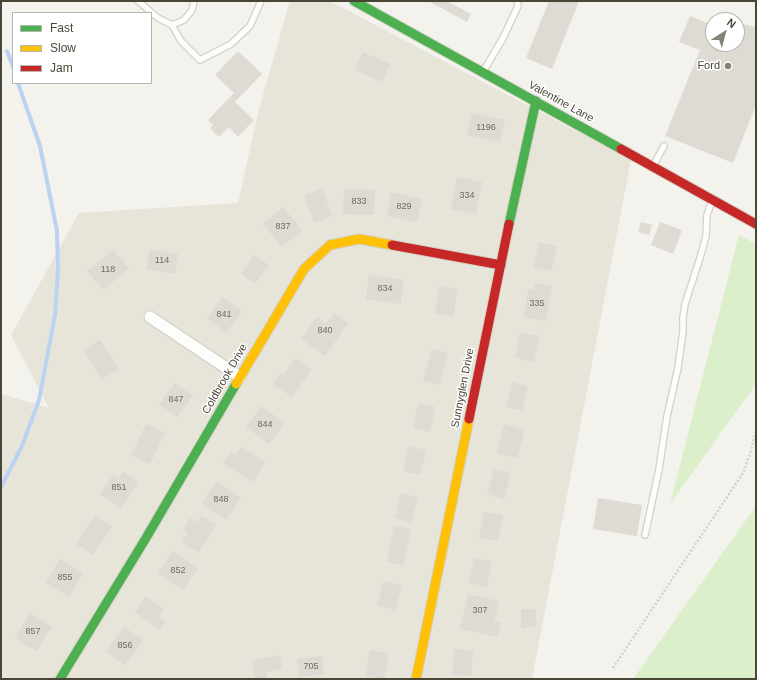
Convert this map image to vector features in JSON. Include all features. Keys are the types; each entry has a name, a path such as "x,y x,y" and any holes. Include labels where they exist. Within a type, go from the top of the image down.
{"street":[{"name":"Valentine Lane","path":"354,1 756,224"},
{"name":"Sunnyglen Drive","path":"416,679 536,101"},
{"name":"Coldbrook Drive","path":"60,679 146,538 304,270 330,246 359,239 501,265"},
{"path":"150,317 240,377"}],"lane":[{"path":"138,1 151,12"},
{"path":"172,25 184,20 192,10 194,1"},
{"path":"152,13 158,18 172,25 181,41 200,60 231,44 250,26 261,1"},
{"path":"483,72 503,38 518,6 516,1"},
{"path":"653,166 664,146"},
{"path":"645,534 659,469 667,416 678,368 685,304 706,236 707,215 713,199"}],"path":[{"path":"613,668 743,473 756,431"}],"shaded area":[{"path":"290,1 330,1 631,160 532,679 1,679 1,394 49,408 11,335 79,213 238,203 259,109"}],"green space":[{"path":"739,235 756,244 756,384 670,504"},
{"path":"756,506 756,679 633,679"}],"building":[{"path":"428,1 447,1 471,14 467,22"},
{"path":"549,1 579,1 552,69 526,58"},
{"path":"690,16 705,22 705,52 745,52 745,25 756,27 756,105 733,163 665,136 700,50 679,42"},
{"path":"238,51 262,74 235,102 254,120 238,137 229,127 219,137 210,128 213,125 208,120 234,93 215,75"},
{"path":"363,52 390,64 382,82 355,70"},
{"path":"472,113 505,120 500,142 467,135"},
{"path":"457,177 482,182 476,214 451,209"},
{"path":"322,188 332,216 314,223 304,195"},
{"path":"344,189 375,190 374,215 343,214"},
{"path":"391,192 422,199 417,222 387,216"},
{"path":"283,207 302,230 282,247 263,224"},
{"path":"641,222 652,225 649,235 638,232"},
{"path":"660,222 682,230 673,254 651,245"},
{"path":"539,242 557,246 551,271 533,267"},
{"path":"150,249 178,254 175,274 146,269"},
{"path":"113,250 129,268 103,290 87,271"},
{"path":"254,255 269,265 255,284 241,274"},
{"path":"369,275 404,280 401,304 366,299"},
{"path":"535,283 552,286 546,321 524,317 528,289 534,290"},
{"path":"439,287 457,288 454,316 435,313"},
{"path":"222,297 242,311 226,333 207,318"},
{"path":"334,313 348,323 325,356 301,339 317,317 326,324"},
{"path":"520,332 540,336 534,362 515,358"},
{"path":"100,340 119,369 102,379 83,350"},
{"path":"432,349 448,353 439,385 423,381"},
{"path":"295,358 312,369 292,397 273,384 281,372 284,374"},
{"path":"512,382 528,386 522,411 506,407"},
{"path":"175,383 193,396 177,417 159,404"},
{"path":"418,403 435,407 430,432 413,428"},
{"path":"261,406 285,423 269,444 246,427"},
{"path":"146,424 165,433 150,464 131,455"},
{"path":"504,424 525,430 517,458 497,453"},
{"path":"409,446 426,450 420,475 403,471"},
{"path":"242,447 265,462 253,482 223,463 231,452 236,455"},
{"path":"494,469 511,473 504,499 487,494"},
{"path":"123,472 138,482 121,508 100,494 113,475 118,479"},
{"path":"217,481 241,498 226,520 202,503"},
{"path":"401,493 418,497 411,523 395,518"},
{"path":"598,498 642,505 637,536 593,529"},
{"path":"484,512 503,515 498,541 479,538"},
{"path":"95,515 112,526 93,555 76,544"},
{"path":"202,516 216,525 198,553 182,542 188,533 183,529 190,518 198,522"},
{"path":"394,526 411,529 403,565 387,562"},
{"path":"173,551 198,568 183,590 158,573"},
{"path":"474,558 492,561 487,587 469,583"},
{"path":"60,559 83,573 69,597 46,583"},
{"path":"384,581 402,586 395,610 377,605"},
{"path":"468,594 499,601 494,622 501,623 498,637 460,629"},
{"path":"146,596 164,609 158,617 166,622 160,630 135,612"},
{"path":"521,609 536,609 536,627 521,628"},
{"path":"30,613 52,627 36,651 15,638"},
{"path":"124,627 143,640 125,665 106,652"},
{"path":"454,649 473,651 471,676 452,675"},
{"path":"370,650 389,653 384,679 365,676"},
{"path":"280,655 282,669 266,672 268,679 255,679 252,660"},
{"path":"322,656 324,674 299,677 297,659"}],"waterway":[{"path":"7,51 12,64"},
{"path":"1,487 22,446 39,400 55,315 58,270 57,231 40,146 18,84"}],"traffic: fast":[{"path":"354,1 621,149"},
{"path":"509,224 536,101"},
{"path":"60,679 146,538 236,384"}],"traffic: slow":[{"path":"236,384 304,269 330,245 359,239 392,245"},
{"path":"416,679 469,419"}],"traffic: jam":[{"path":"621,149 756,224"},
{"path":"469,419 509,224"},
{"path":"392,245 501,265"}],"place":[{"name":"Ford","path":"728,66"}]}
